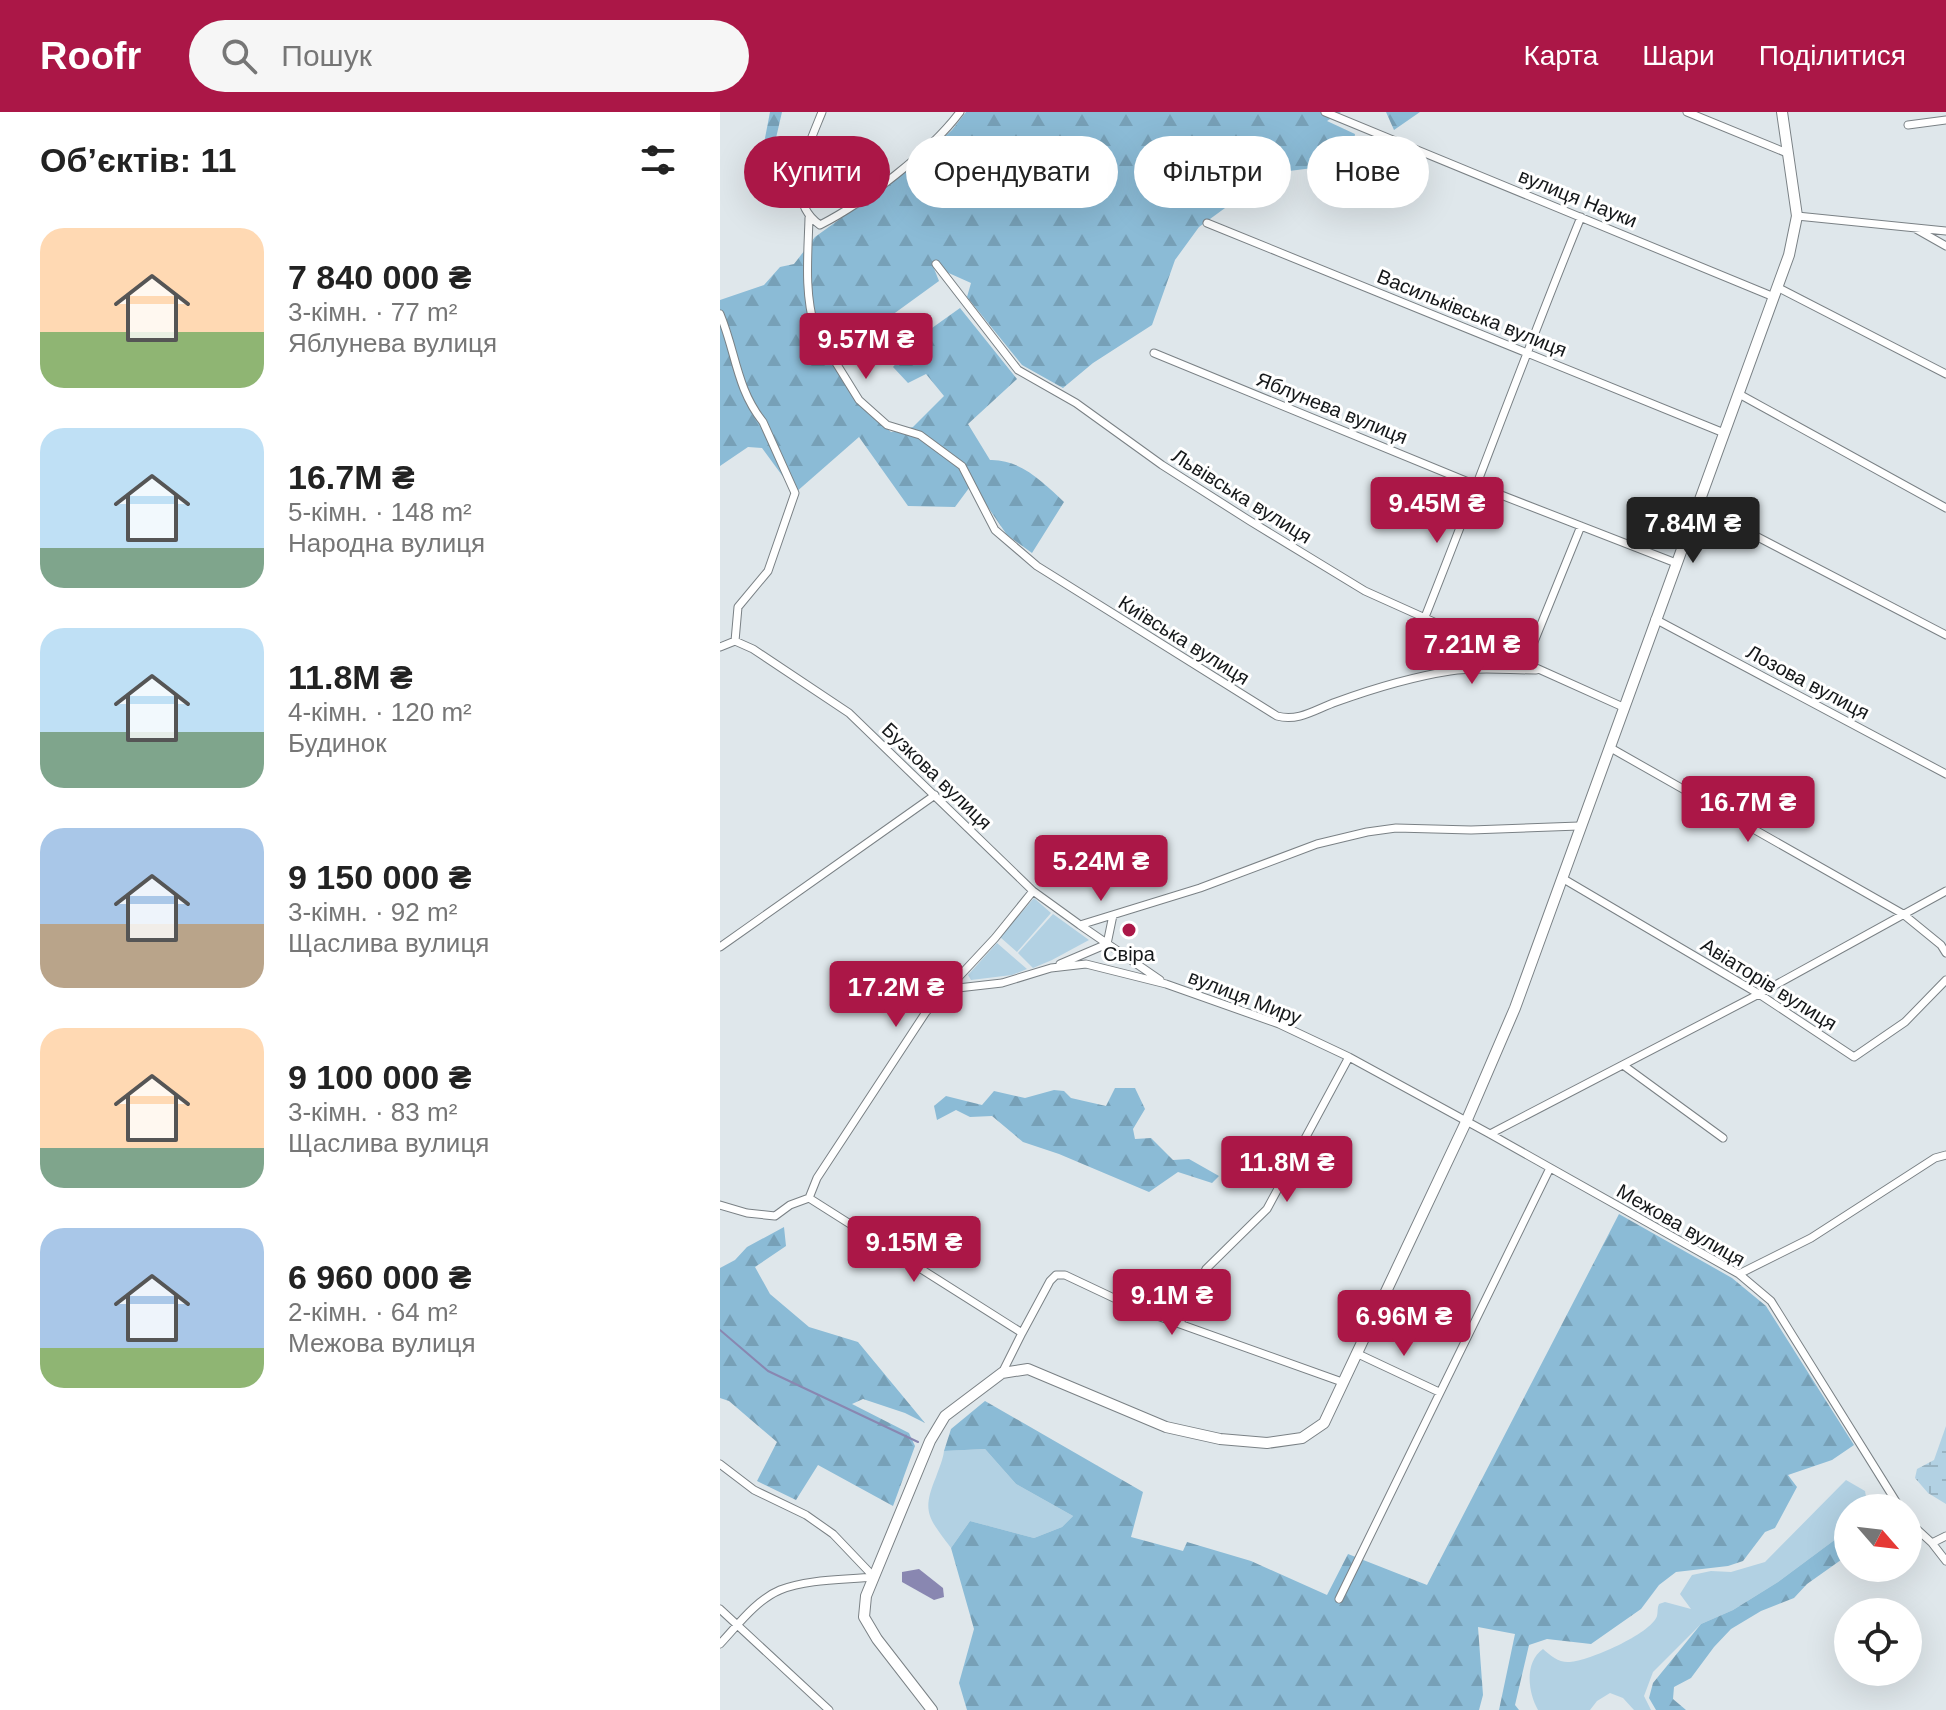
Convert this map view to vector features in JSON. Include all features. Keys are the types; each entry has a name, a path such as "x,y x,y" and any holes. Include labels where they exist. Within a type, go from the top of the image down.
{"street":[{"name":"Київська вулиця","path":"822,112 798,183 809,218 807,289 815,329 859,400 887,425 920,435 962,466 995,530 1037,566 1277,716 1297,718 1334,702 1406,680 1452,671 1536,670"},
{"path":"809,218 820,225 837,217 905,167 946,131 960,112"},
{"name":"вулиця Науки","path":"1325,112 1581,217 1775,292 1946,374"},
{"path":"1687,112 1787,153"},
{"path":"1002,1373 1028,1369 1166,1427 1220,1439 1267,1443 1302,1438 1324,1423 1466,1122 1515,1008 1789,255 1797,216 1782,112"},
{"path":"1908,125 1946,120"},
{"path":"1797,216 1946,231"},
{"path":"1425,617 1581,217"},
{"name":"Васильківська вулиця","path":"1207,223 1724,433"},
{"path":"1914,228 1946,246"},
{"name":"Львівська вулиця","path":"936,264 1018,370 1076,403 1162,465 1365,591 1623,707"},
{"path":"720,314 736,373 763,422 795,493 768,571 738,607 735,641 720,647"},
{"name":"Яблунева вулиця","path":"1154,353 1478,486 1676,563"},
{"path":"1739,394 1946,508"},
{"path":"1698,506 1946,635"},
{"path":"1525,664 1581,526"},
{"name":"Лозова вулиця","path":"1655,619 1946,774"},
{"name":"Бузкова вулиця","path":"735,641 753,649 849,713 1033,891 1166,984"},
{"path":"1609,747 1903,914 1941,945 1946,953"},
{"path":"720,947 935,795"},
{"path":"1080,925 1200,888 1317,844 1367,832 1396,828 1471,830 1579,826"},
{"name":"Авіаторів вулиця","path":"1562,878 1759,994 1854,1057 1905,1022 1946,980"},
{"path":"720,1205 747,1213 775,1216 790,1205 809,1198 817,1178 926,1012 995,938 1033,891"},
{"path":"1490,1134 1759,994 1946,891"},
{"path":"1051,968 1107,944 1113,915"},
{"name":"вулиця Миру","path":"949,989 1002,983 1051,968 1086,964 1166,984 1279,1024 1349,1057 1466,1122"},
{"path":"1180,1323 1206,1269 1267,1209 1349,1057"},
{"path":"1623,1065 1723,1138"},
{"name":"Межова вулиця","path":"1466,1122 1739,1274 1771,1301 1891,1494"},
{"path":"1739,1274 1811,1238 1935,1158 1946,1155"},
{"path":"1339,1599 1550,1168"},
{"path":"809,1198 1022,1333"},
{"path":"932,1710 877,1639 864,1617 866,1596 930,1441 945,1416 1002,1373 1056,1275 1065,1275 1135,1308 1342,1382"},
{"path":"1356,1353 1439,1392"},
{"path":"720,1464 754,1490 806,1515 833,1534 874,1577"},
{"path":"1922,1534 1946,1561"},
{"path":"1932,1543 1946,1536"},
{"path":"720,1644 753,1608 779,1590 874,1577"},
{"path":"720,1609 829,1710"}],"green space":[{"path":"770,112 782,112 776,136 765,136"},
{"path":"966,112 1341,112 1327,121 1355,134 1307,136 1307,169 1291,171 1291,136 1134,136 1134,208 1225,208 1199,227 1175,260 1152,325 1093,363 1063,388 1022,365 967,297 971,283 933,266 939,281 830,360 855,399 891,432 913,427 944,396 926,374 908,383 893,367 918,338 960,308 1017,379 968,424 990,460 1021,468 1064,502 1032,553 1007,535 972,484 955,507 908,506 859,437 795,493 762,448 748,447 720,466 720,300 764,285 780,267 794,264 815,237 855,208 890,208 890,183 906,171 906,208 1118,208 1118,136 945,136"},
{"path":"1386,112 1420,112 1394,130"},
{"path":"1034,898 1051,913 1017,952 1000,937"},
{"path":"1053,914 1089,940 1033,968 1018,953"},
{"path":"997,943 1027,969 1012,975 971,980 968,975"},
{"path":"1115,1088 1135,1088 1145,1109 1133,1129 1135,1139 1151,1138 1173,1160 1189,1159 1219,1176 1212,1183 1178,1172 1149,1192 1023,1142 992,1116 970,1117 956,1110 937,1120 934,1106 946,1096 982,1105 994,1091 1025,1098 1054,1090 1064,1091 1071,1098 1106,1106"},
{"path":"1619,1214 1732,1278 1766,1306 1854,1445 1832,1460 1788,1475 1797,1487 1775,1528 1765,1532 1743,1561 1728,1566 1676,1572 1659,1585 1641,1609 1591,1644 1547,1639 1529,1645 1515,1705 1519,1710 1499,1710 1515,1634 1478,1627 1483,1695 1479,1710 967,1710 959,1683 974,1629 951,1548 970,1521 1034,1538 1062,1527 1073,1516 1016,1484 985,1449 944,1451 951,1429 985,1401 1143,1492 1131,1537 1183,1551 1187,1542 1251,1561 1327,1595 1348,1554 1427,1585"},
{"path":"784,1227 786,1246 755,1267 770,1294 809,1327 858,1342 925,1423 863,1399 852,1404 909,1433 915,1446 893,1506 818,1465 796,1500 757,1481 777,1442 729,1401 720,1398 720,1268 735,1260 747,1247"},
{"path":"1946,1426 1946,1504 1928,1493 1915,1478 1917,1469 1934,1460"},
{"path":"985,1449 1016,1484 1073,1516 1062,1527 1034,1538 970,1521 951,1548 933,1522 928,1507 944,1451"},
{"path":"1846,1480 1865,1491 1866,1494 1834,1494 1834,1540 1778,1582 1733,1610 1701,1624 1653,1672 1644,1696 1651,1710 1634,1710 1623,1698 1610,1693 1590,1710 1538,1710 1532,1695 1530,1670 1543,1649 1562,1661 1570,1662 1604,1652 1643,1631 1657,1616 1659,1604 1665,1602 1691,1609 1680,1594 1692,1575 1711,1571 1731,1572 1765,1562"},
{"path":"1834,1540 1834,1565 1807,1584 1794,1598 1761,1611 1731,1629 1691,1678 1674,1687 1673,1699 1686,1710 1656,1710 1649,1698 1653,1683 1701,1624 1733,1610 1778,1582"}],"shaded area":[{"path":"919,1569 943,1588 944,1597 934,1600 902,1582 902,1572"}],"waterway":[{"path":"720,1330 768,1371 918,1442"}],"place":[{"name":"Свіра","path":"1129,930"}]}
